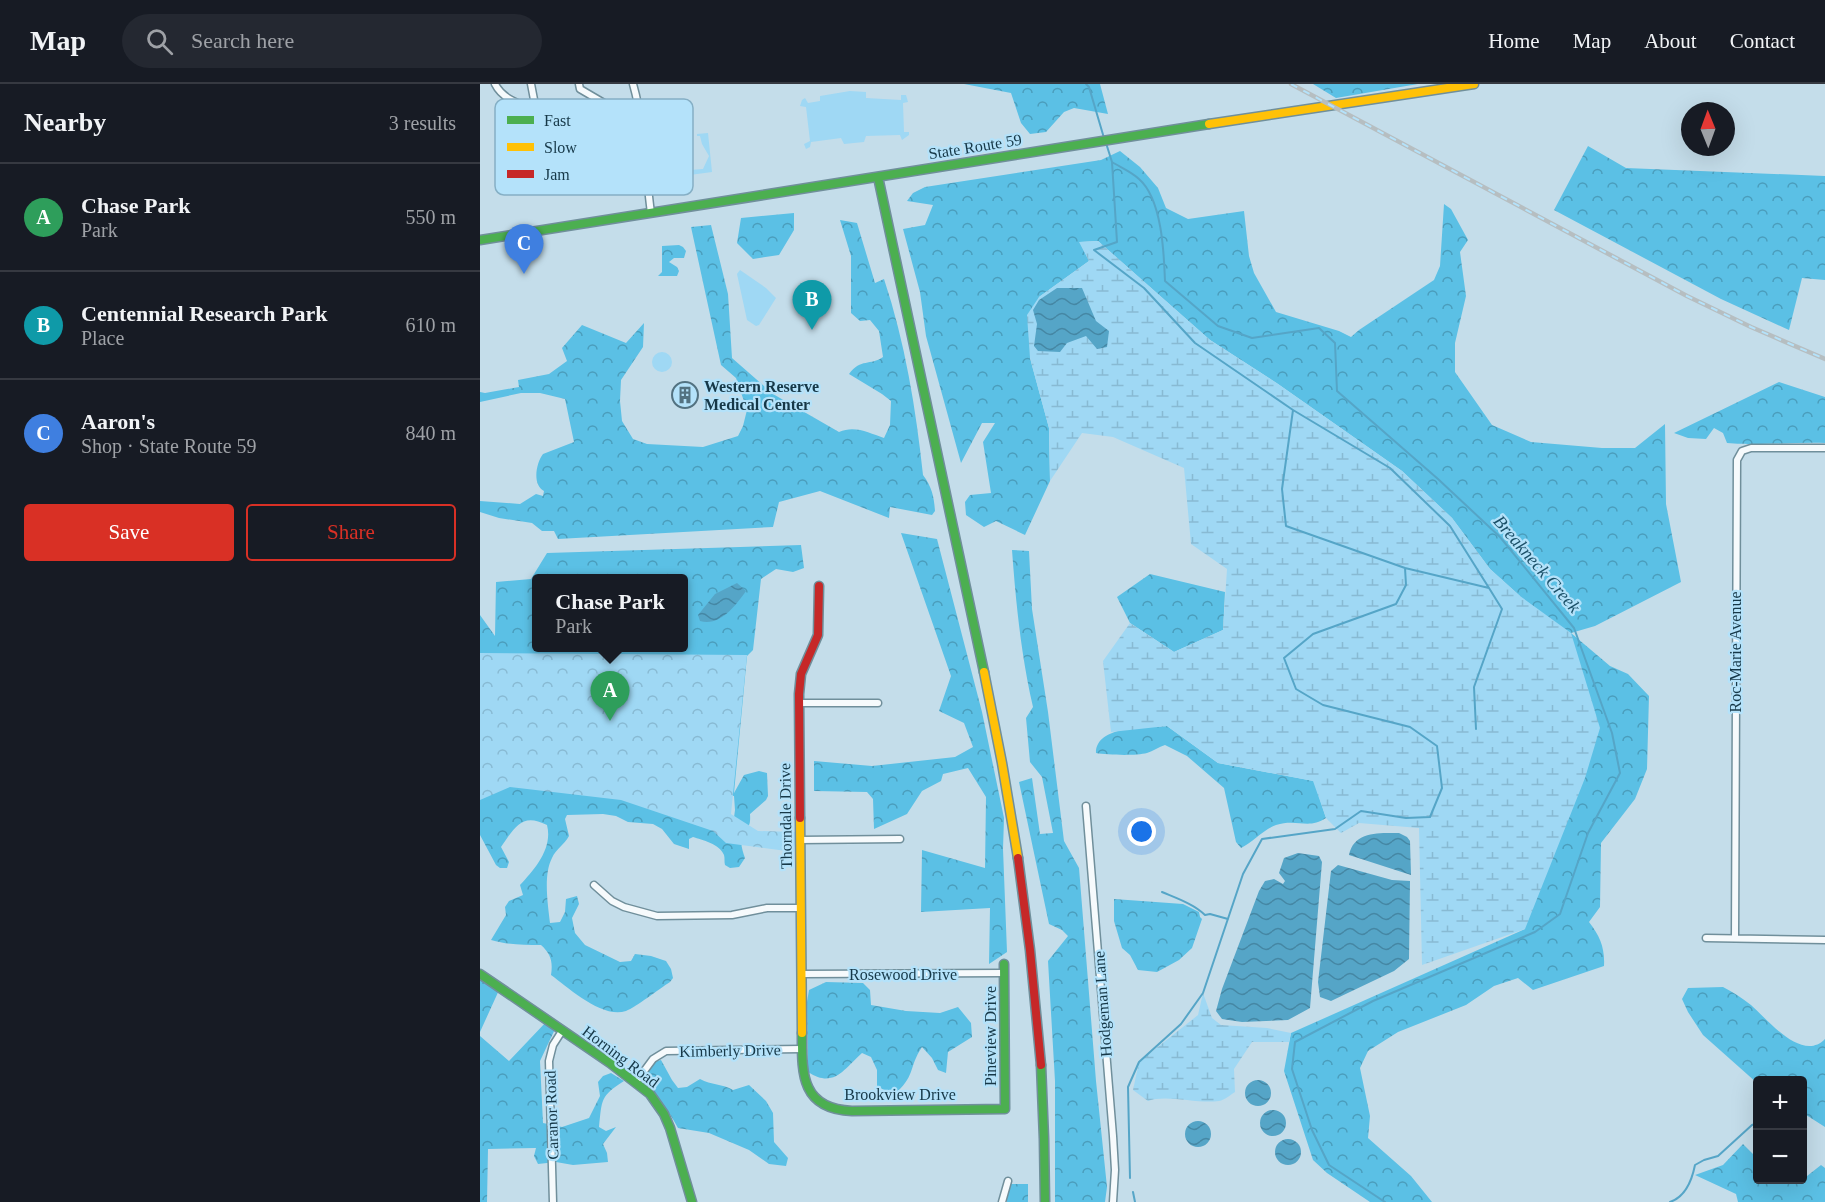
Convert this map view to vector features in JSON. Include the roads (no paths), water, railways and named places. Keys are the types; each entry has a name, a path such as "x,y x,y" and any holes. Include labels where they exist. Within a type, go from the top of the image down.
{"main road":[{"name":"State Route 59","path":"480,240 1474,84"},
{"path":"878,177 990,701 1019,861 1041,1056 1045,1202"},
{"name":"Thorndale Drive","path":"802,1049 799,703 801,674 818,635 819,586"},
{"name":"Pineview Drive","path":"1004,969 1005,1109"},
{"name":"Horning Road","path":"480,974 650,1094 664,1114 670,1128 692,1202"},
{"name":"Brookview Drive","path":"802,1049 802,1075 807,1086 819,1101 833,1108 862,1110 1005,1109"}],"street":[{"path":"495,84 508,99"},
{"path":"531,84 534,99"},
{"path":"579,84 580,89 597,99"},
{"path":"633,84 637,99"},
{"path":"649,195 651,213"},
{"name":"Roc-Marie Avenue","path":"1735,938 1737,460 1742,451 1751,448 1825,448"},
{"path":"799,703 878,703"},
{"name":"Hodgeman Lane","path":"1086,806 1113,1136 1115,1170 1113,1202"},
{"path":"800,840 900,839"},
{"path":"594,885 612,901 624,907 657,916 732,915 767,908 801,908"},
{"path":"1706,938 1825,939"},
{"name":"Rosewood Drive","path":"802,974 1004,969"},
{"name":"Caranor Road","path":"554,1202 549,1061 553,1045 562,1031"},
{"name":"Kimberly Drive","path":"636,1082 653,1059 666,1051 802,1049"},
{"path":"1002,1202 1008,1181"}],"water":[{"path":"1057,288 1082,288 1096,321 1109,331 1107,347 1097,349 1086,336 1067,343 1060,352 1038,351 1034,346 1037,324 1033,310 1039,300"},
{"path":"737,583 746,591 727,614 714,621 700,621 698,615 715,594"},
{"path":"1399,833 1410,841 1411,875 1349,855 1356,841 1362,837"},
{"path":"1298,853 1319,856 1322,862 1310,1008 1288,1020 1242,1022 1222,1019 1216,1011 1222,989 1259,891 1265,881 1274,879 1283,884 1285,881 1279,873 1284,858"},
{"path":"1338,865 1392,880 1410,881 1409,959 1394,971 1331,1001 1320,997 1318,982 1331,871"},
{"path":"1258,1080 1267,1084 1271,1093 1267,1102 1258,1106 1249,1102 1245,1093 1249,1084"},
{"path":"1273,1110 1282,1114 1286,1123 1282,1132 1273,1136 1264,1132 1260,1123 1264,1114"},
{"path":"1198,1121 1207,1125 1211,1134 1207,1143 1198,1147 1189,1143 1185,1134 1189,1125"},
{"path":"1288,1139 1297,1143 1301,1152 1297,1161 1288,1165 1279,1161 1275,1152 1279,1143"}],"waterway":[{"name":"Breakneck Creek","path":"1086,84 1089,87 1104,138"},
{"path":"1106,143 1112,162 1117,242 1094,250 1144,288 1195,343 1293,410 1282,489 1286,526 1405,568 1406,585 1396,604 1313,634 1284,658 1296,689 1323,705 1410,727 1437,746 1442,788 1430,817 1406,818 1361,811 1335,829 1262,839 1243,874 1203,993 1181,1024 1139,1062 1128,1087 1130,1178"},
{"name":"Breakneck Creek","path":"1112,162 1139,179 1153,199 1160,227 1165,281 1218,326 1252,338 1319,328 1335,343 1337,391 1438,479 1500,537 1574,628 1612,733 1620,773 1588,833 1560,914 1535,932 1373,1001 1295,1042 1292,1069 1312,1130 1329,1165 1385,1202"},
{"path":"1293,410 1390,468 1450,526 1489,588"},
{"path":"1405,568 1489,588 1502,609 1474,687 1476,729"},
{"path":"1162,892 1190,904 1205,915 1210,914 1228,919"},
{"path":"1670,1202 1680,1196 1687,1187 1695,1165 1718,1156 1753,1125"},
{"path":"1133,1192 1135,1202"}],"railway":[{"path":"1291,84 1687,296 1825,359"}],"place":[{"name":"Aaron's","path":"524,274"},
{"name":"Centennial Research Park","path":"812,330"},
{"name":"Western Reserve Medical Center","path":"685,395"},
{"name":"Chase Park","path":"610,721"}]}
